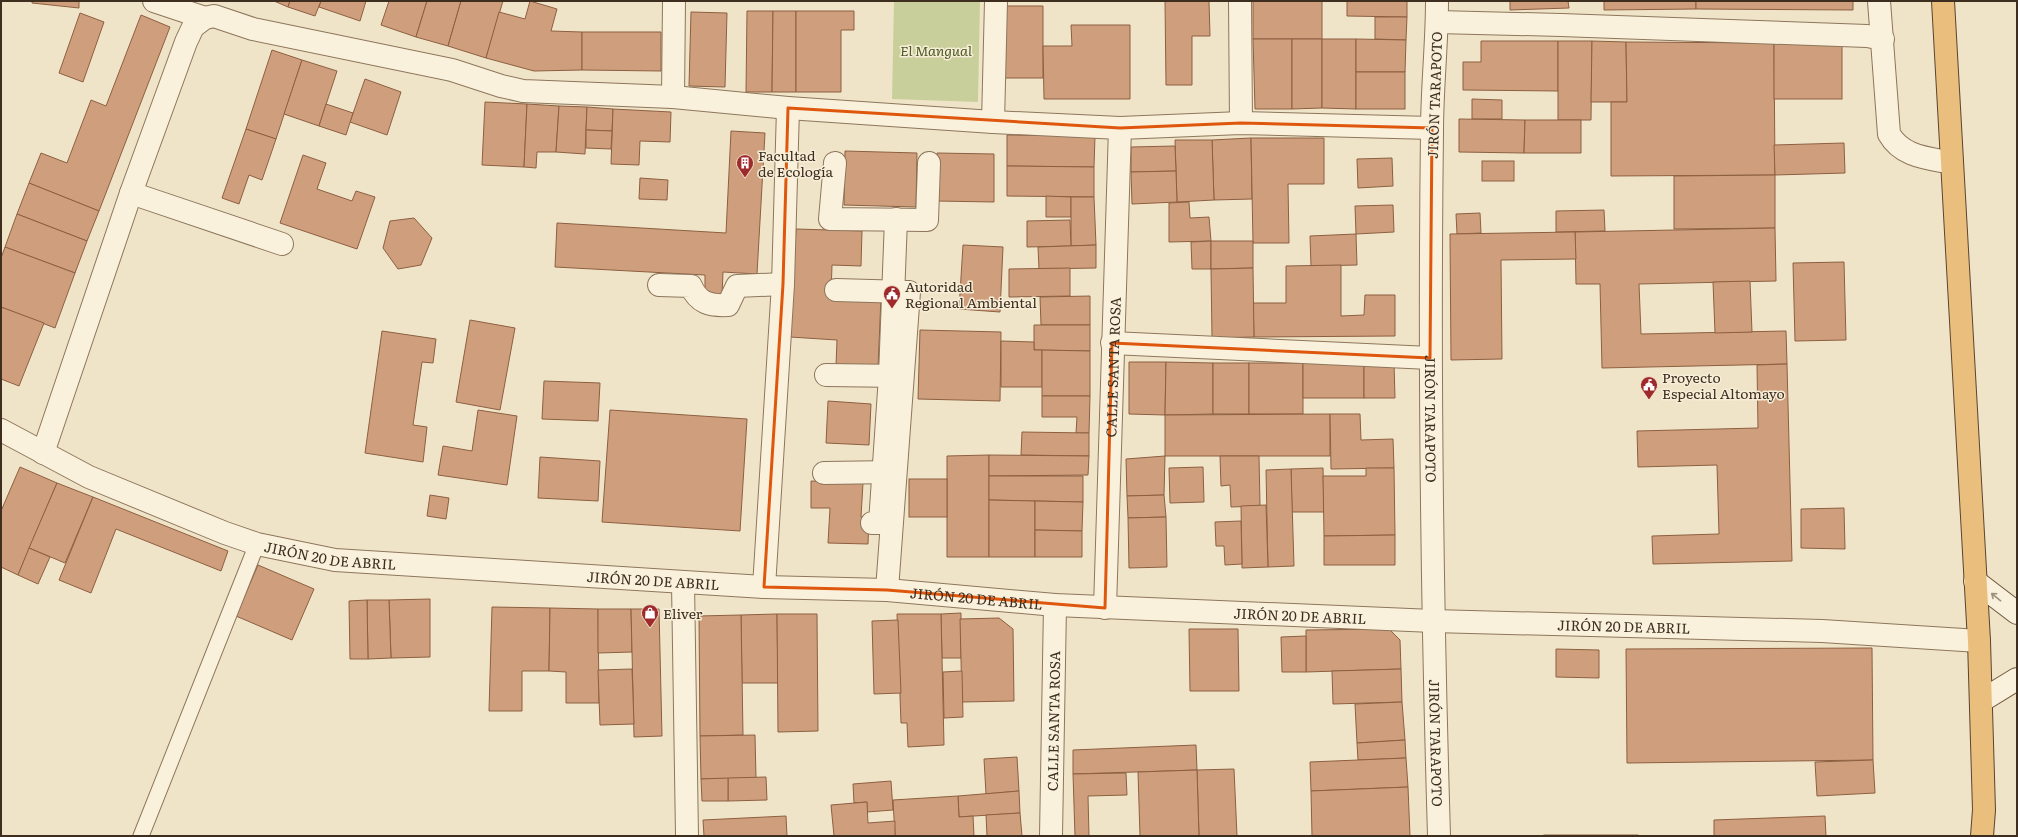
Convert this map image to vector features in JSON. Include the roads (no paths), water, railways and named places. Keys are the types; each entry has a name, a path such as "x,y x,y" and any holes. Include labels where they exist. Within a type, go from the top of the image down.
{"highway":[{"path":"1943,1 1981,701 1984,810 1982,836"},
{"path":"1984,810 1990,836"}],"street":[{"path":"154,1 205,18"},
{"path":"673,97 674,1"},
{"path":"993,122 996,1"},
{"path":"1240,1 1241,123"},
{"name":"JIRÓN TARAPOTO","path":"1437,1 1432,128 1430,358 1433,621 1439,836"},
{"path":"1880,1 1889,134 1894,143 1909,153 1952,163"},
{"path":"43,453 131,193 186,42 193,27 205,18 214,16 253,28 452,70 501,86 523,91 673,97 788,108 993,122 1120,128 1241,123 1432,128"},
{"path":"1437,22 1867,36 1883,39"},
{"path":"764,587 783,284 788,108"},
{"name":"CALLE SANTA ROSA","path":"1105,608 1112,343 1120,128"},
{"path":"835,163 830,219 927,220 929,163"},
{"path":"131,193 282,244"},
{"path":"888,590 889,472 901,292 896,219"},
{"path":"659,284 691,286 695,295 700,301 714,306 728,305 737,286 783,284"},
{"path":"836,290 901,292"},
{"path":"1112,343 1430,358"},
{"path":"826,375 896,376"},
{"name":"JIRÓN 20 DE ABRIL","path":"1,430 89,477 257,544 335,560 684,583 764,587 888,590 1105,608 1433,621 1822,631 1978,641"},
{"path":"824,473 889,472"},
{"path":"872,523 880,523 889,472"},
{"path":"1975,581 2017,613"},
{"path":"684,583 687,836"},
{"name":"CALLE SANTA ROSA","path":"1052,836 1055,605"},
{"path":"1981,701 2017,679"}],"lane":[{"path":"141,836 257,544"}],"place":[{"name":"Facultad de Ecología","path":"745,178"},
{"name":"Autoridad Regional Ambiental","path":"892,309"},
{"name":"Proyecto Especial Altomayo","path":"1649,400"},
{"name":"Eliver","path":"650,628"}],"park label":[{"name":"El Mangual","path":"936,50"}]}
